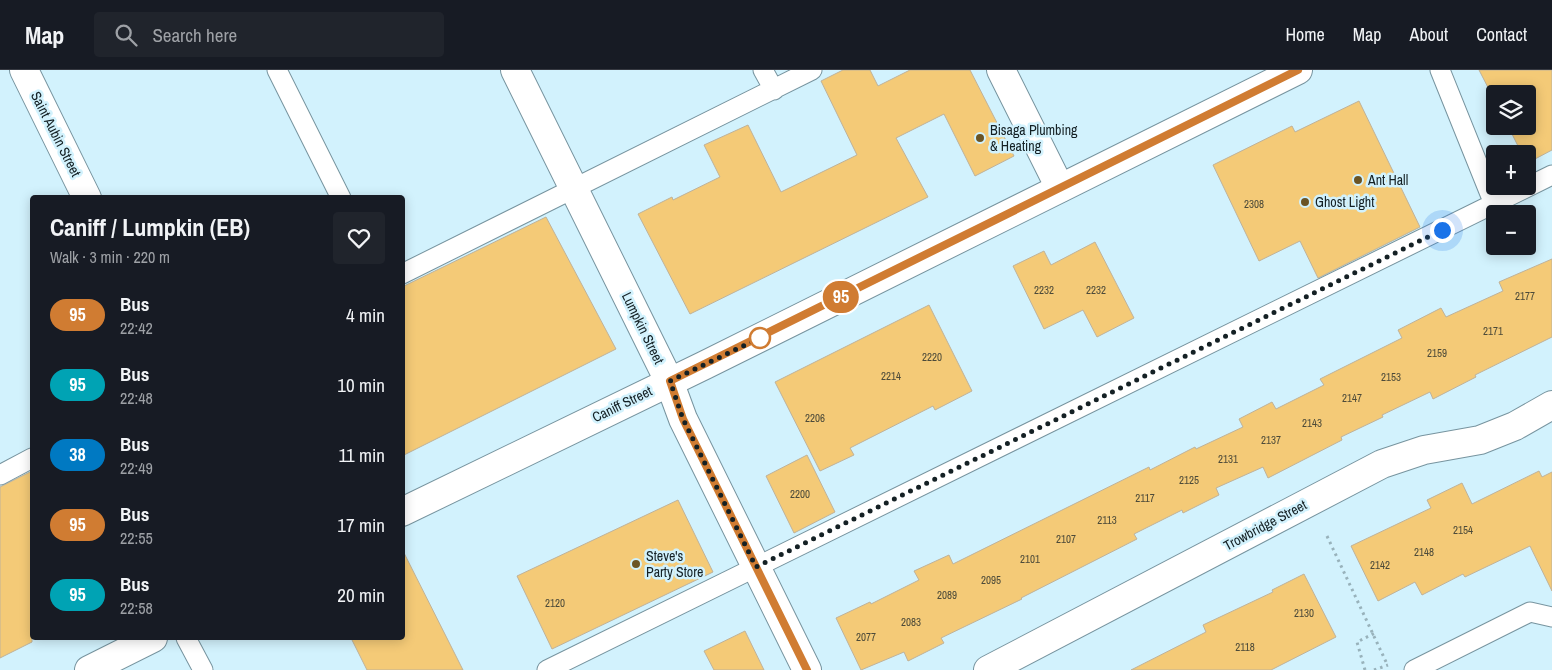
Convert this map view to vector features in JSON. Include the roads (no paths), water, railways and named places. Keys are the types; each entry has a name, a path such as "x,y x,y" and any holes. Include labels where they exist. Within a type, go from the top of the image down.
{"street":[{"name":"Saint Aubin Street","path":"24,70 86,195"},
{"name":"Lumpkin Street","path":"514,70 670,381 683,419 807,670"},
{"path":"1001,70 1060,188"},
{"name":"Caniff Street","path":"405,511 1298,70"},
{"name":"Trowbridge Street","path":"988,670 1382,464 1424,450 1480,440 1514,426 1552,405"},
{"path":"89,670 149,640"}],"lane":[{"path":"278,70 340,195"},
{"path":"763,70 774,90"},
{"path":"405,273 812,70"},
{"path":"1440,70 1494,204"},
{"path":"547,670 1552,175"},
{"path":"0,475 30,459"},
{"path":"1414,670 1530,612 1550,619"},
{"path":"187,640 203,670"}],"place":[{"name":"Bisaga Plumbing & Heating","path":"980,138"},
{"name":"Ant Hall","path":"1358,180"},
{"name":"Ghost Light","path":"1305,202"},
{"name":"Steve's Party Store","path":"636,564"}]}
